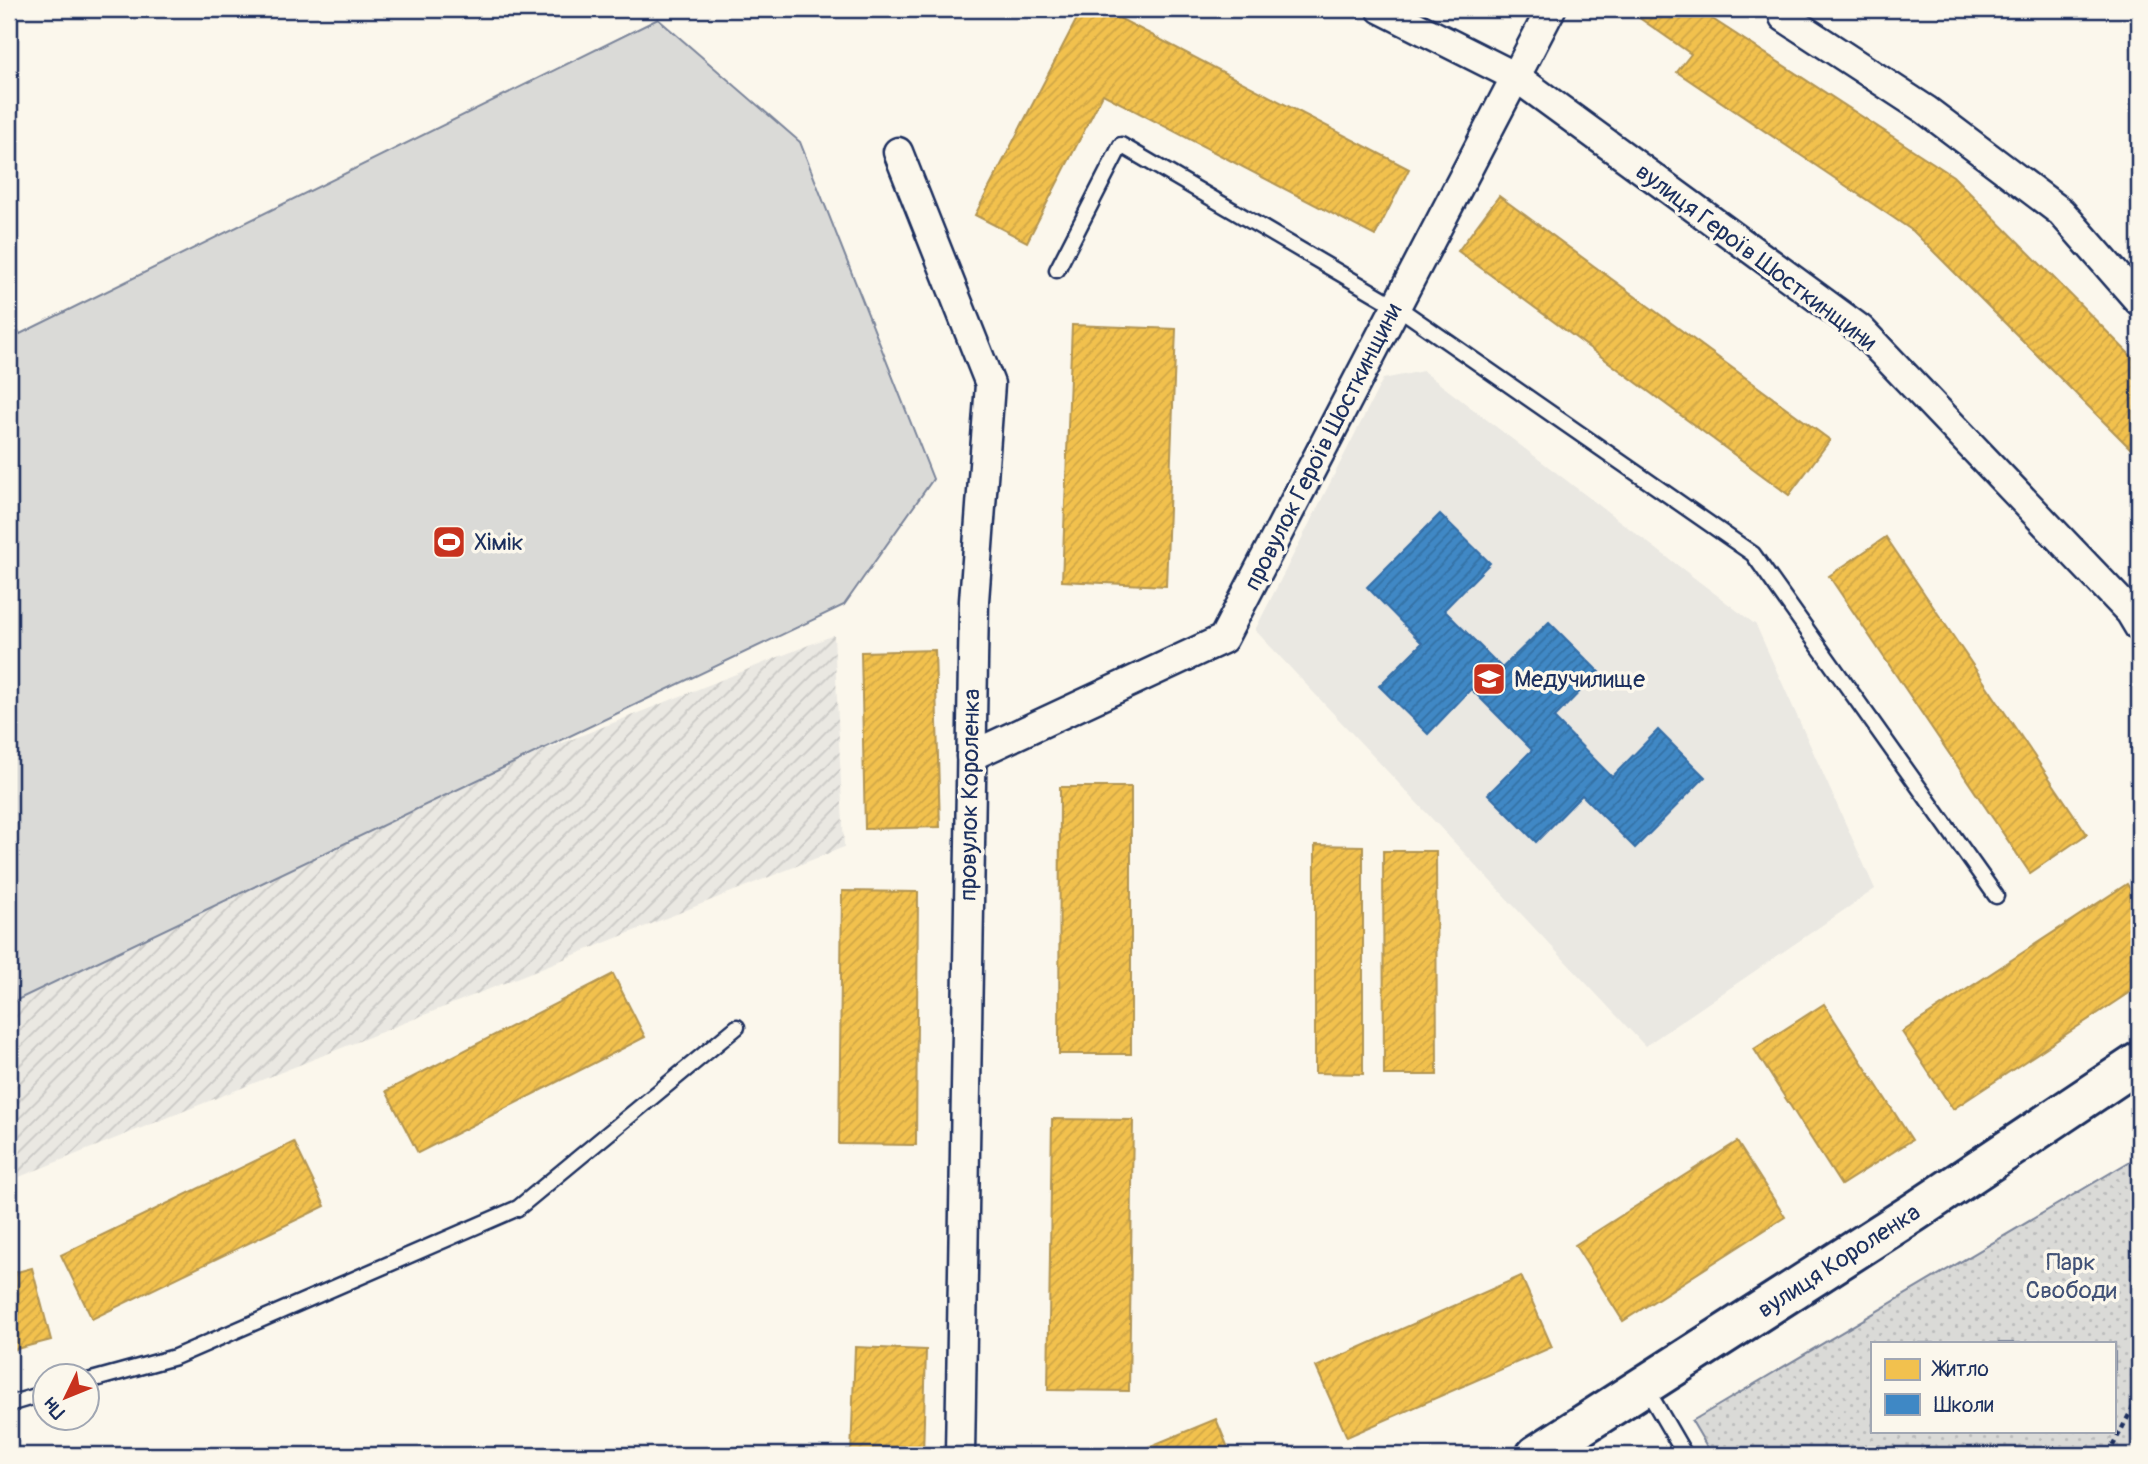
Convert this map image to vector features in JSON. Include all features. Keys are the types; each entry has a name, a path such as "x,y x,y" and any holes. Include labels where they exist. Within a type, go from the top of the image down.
{"main road":[{"name":"вулиця Короленка","path":"1536,1455 1913,1213 2139,1062"}],"street":[{"name":"вулиця Героїв Шосткинщини","path":"1381,9 1516,77 1860,330 2130,612 2139,627"},
{"name":"провулок Героїв Шосткинщини","path":"971,757 1223,639 1551,9"},
{"path":"1788,9 1784,17 1926,110 2061,212 2139,302"},
{"name":"провулок Короленка","path":"898,152 990,384 974,601 960,1455"}],"lane":[{"path":"1056,270 1121,145 1396,306 1753,554 1996,896"},
{"path":"102,1377 174,1357 519,1208 737,1027"},
{"path":"1645,1387 1685,1455"},
{"path":"9,1404 32,1397"}],"path":[{"path":"2108,1455 2139,1396"}],"shaded area":[{"path":"1423,371 1756,625 1875,889 1645,1046 1255,630 1383,379"},
{"path":"834,635 844,847 9,1181 9,867 220,879"}],"green space":[{"name":"Хімік","path":"658,19 800,142 933,479 844,605 15,1001 9,911 9,322 20,334"},
{"name":"Парк Свободи","path":"2139,1156 2139,1455 1712,1455 1692,1421"}],"building: Житло":[{"path":"1082,9 1102,9 1409,169 1375,236 1103,94 1027,242 975,215"},
{"path":"1644,9 1717,9 1711,18 1953,176 2139,364 2139,457 1913,231 1677,72 1691,54 1638,17"},
{"path":"1499,196 1830,440 1789,495 1458,251"},
{"path":"1072,325 1176,329 1166,586 1062,581"},
{"path":"1886,537 2087,834 2030,873 1829,576"},
{"path":"935,650 940,827 865,829 861,652"},
{"path":"1060,787 1131,787 1131,1054 1059,1054"},
{"path":"1315,845 1363,846 1363,1074 1315,1073"},
{"path":"1383,851 1436,851 1437,1075 1384,1075"},
{"path":"2127,884 2139,903 2139,986 1953,1109 1902,1032"},
{"path":"842,891 918,892 916,1145 839,1144"},
{"path":"613,974 645,1037 418,1153 386,1091"},
{"path":"1824,1004 1912,1140 1841,1185 1754,1049"},
{"path":"1052,1119 1133,1120 1129,1391 1048,1390"},
{"path":"294,1142 325,1206 92,1319 61,1255"},
{"path":"1737,1142 1785,1217 1623,1321 1575,1245"},
{"path":"32,1268 51,1340 9,1351 9,1274"},
{"path":"1521,1276 1552,1347 1347,1437 1316,1367"},
{"path":"855,1347 926,1350 923,1455 851,1455"},
{"path":"1216,1419 1231,1455 1129,1455"}],"building: Школи":[{"name":"Медучилище","path":"1440,514 1490,563 1444,610 1502,668 1549,622 1599,672 1554,718 1612,777 1658,730 1705,777 1635,848 1582,795 1536,842 1488,794 1532,750 1471,689 1428,734 1379,686 1422,643 1367,587"}],"place":[{"name":"Хімік","path":"449,542"},
{"name":"Медучилище","path":"1489,679"}]}
